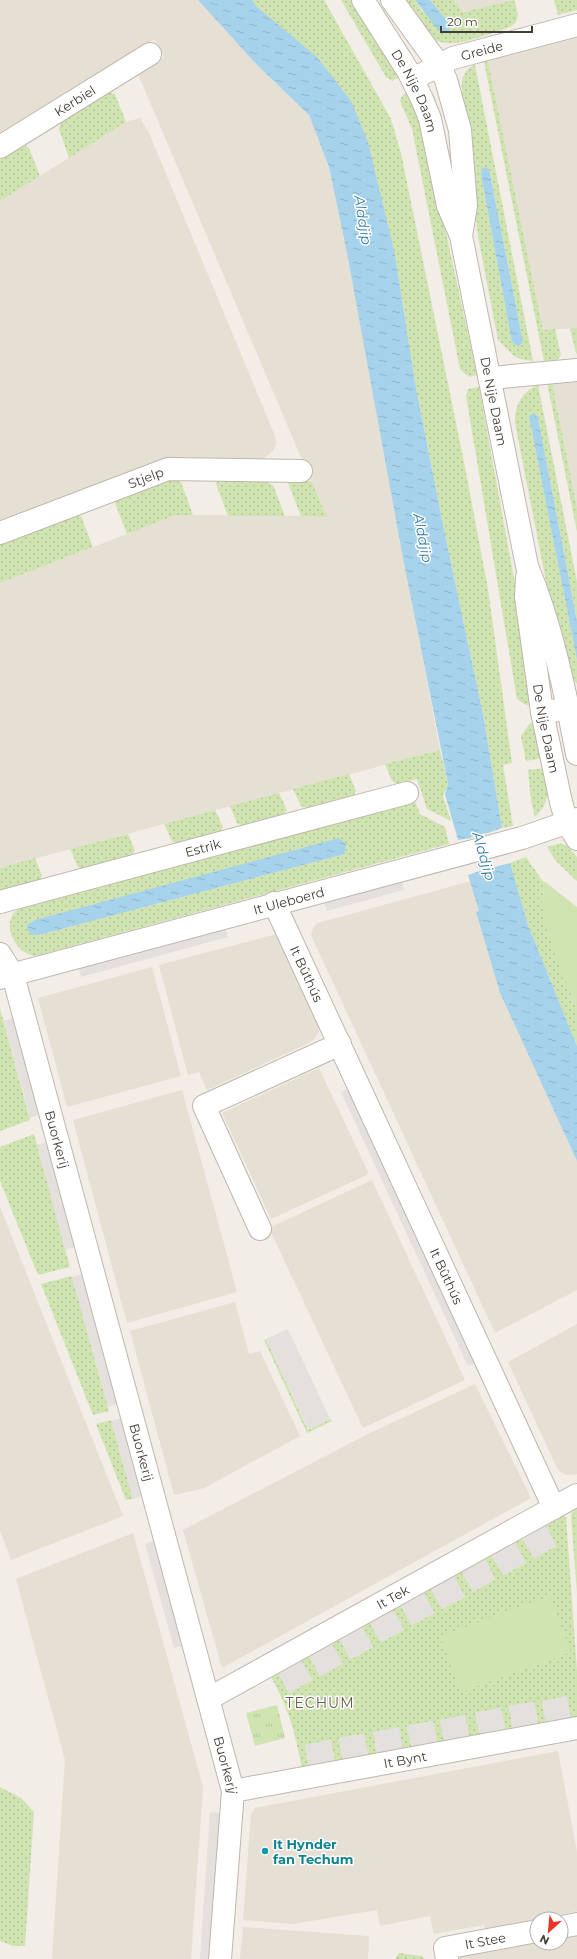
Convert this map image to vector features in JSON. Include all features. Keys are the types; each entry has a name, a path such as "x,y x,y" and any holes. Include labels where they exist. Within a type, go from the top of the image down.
{"street":[{"name":"De Nije Daam","path":"363,0 413,79 430,119 448,206 462,236 527,566 540,598 573,709 577,754"},
{"name":"De Nije Daam","path":"392,0 439,65 446,80 460,130 466,206 462,236"},
{"name":"Greide","path":"413,79 453,58 577,25"},
{"name":"Kerbiel","path":"0,147 150,54"},
{"path":"491,378 577,370"},
{"name":"Stjelp","path":"0,533 168,469 301,471"},
{"name":"De Nije Daam","path":"527,566 526,597 542,712 561,802 574,827"},
{"path":"542,712 573,709"},
{"name":"Estrik","path":"0,902 406,792"},
{"name":"It Uleboerd","path":"6,976 274,903 522,838 574,827"},
{"name":"It Bûthús","path":"274,903 554,1508"},
{"name":"Buorkerij","path":"0,954 233,1791 220,1959"},
{"path":"260,1228 204,1106 340,1044"},
{"name":"It Tek","path":"208,1699 577,1496"},
{"name":"It Bynt","path":"233,1791 577,1728"},
{"name":"It Stee","path":"447,1959 445,1948 529,1932"}],"shaded area":[{"path":"0,0 198,0 256,64 309,115 329,167 347,253 440,750 0,868 0,583 176,515 326,516 138,74 164,57 155,39 0,135"},
{"path":"454,0 515,0 462,12"},
{"path":"577,38 577,328 543,330 488,61"},
{"path":"140,118 149,133 275,436 276,444 273,451 263,459 166,458 0,522 0,201 126,122"},
{"path":"577,380 577,508 552,382"},
{"path":"402,881 404,890 327,911 324,902"},
{"path":"471,881 479,912 476,913 500,993 577,1161 577,1290 495,1333 311,935 314,926 318,923"},
{"path":"225,929 228,937 81,977 79,969"},
{"path":"277,934 320,1028 319,1032 309,1043 207,1090 199,1072 188,1075 159,965"},
{"path":"152,967 181,1076 67,1107 38,998"},
{"path":"13,1018 39,1115 30,1118 4,1021"},
{"path":"319,1068 369,1174 271,1219 222,1113"},
{"path":"349,1088 476,1363 468,1366 341,1092"},
{"path":"182,1090 237,1292 127,1323 73,1120"},
{"path":"46,1142 75,1247 65,1250 37,1145"},
{"path":"372,1180 465,1380 363,1428 269,1228"},
{"path":"0,1207 123,1516 11,1560 0,1530"},
{"path":"82,1274 117,1404 108,1407 72,1277"},
{"path":"235,1302 249,1354 260,1351 300,1436 204,1488 174,1495 130,1331"},
{"path":"577,1324 577,1474 566,1475 558,1470 508,1362"},
{"path":"288,1329 330,1419 309,1430 266,1339"},
{"path":"475,1384 531,1498 222,1668 183,1530 366,1435"},
{"path":"121,1418 142,1496 133,1499 111,1421"},
{"path":"546,1526 556,1546 534,1559 523,1539"},
{"path":"133,1533 203,1787 191,1959 52,1959 65,1760 16,1579"},
{"path":"154,1541 183,1646 174,1648 145,1544"},
{"path":"515,1543 526,1563 503,1575 492,1556"},
{"path":"485,1560 495,1579 473,1592 462,1572"},
{"path":"454,1577 465,1597 442,1609 431,1589"},
{"path":"424,1594 434,1613 412,1625 401,1606"},
{"path":"393,1610 404,1630 381,1642 370,1623"},
{"path":"362,1627 373,1647 350,1659 340,1640"},
{"path":"332,1644 343,1664 320,1676 309,1656"},
{"path":"301,1661 312,1680 289,1693 278,1673"},
{"path":"567,1696 571,1718 546,1723 542,1701"},
{"path":"534,1702 538,1724 513,1729 508,1706"},
{"path":"501,1708 505,1731 480,1735 475,1713"},
{"path":"465,1715 469,1737 444,1742 440,1720"},
{"path":"433,1721 437,1743 412,1748 407,1726"},
{"path":"399,1727 403,1749 377,1754 373,1732"},
{"path":"364,1734 368,1756 343,1761 339,1738"},
{"path":"331,1740 335,1762 309,1767 305,1745"},
{"path":"558,1751 577,1852 577,1911 569,1913 569,1911 529,1911 529,1920 485,1929 484,1925 434,1934 430,1916 380,1926 377,1910 293,1924 243,1920 251,1815 255,1808"},
{"path":"210,1812 220,1813 209,1959 200,1959"},
{"path":"243,1927 369,1936 368,1959 240,1959"},
{"path":"577,1935 577,1959 460,1959 459,1957 529,1944 529,1951 569,1951 569,1936"}],"green space":[{"path":"252,0 324,0 391,119 401,153 465,467 488,589 512,763 503,765 513,826 502,828 483,714 415,383 395,255"},
{"path":"341,0 354,0 401,76 392,81 386,77"},
{"path":"401,0 415,0 422,11 448,22 430,0 454,0 463,12 514,0 518,15 514,24 510,27 472,40 443,43 435,40 428,34"},
{"path":"554,0 577,0 577,10 558,15"},
{"path":"488,61 543,330 555,329 561,355 557,360 544,361 484,62"},
{"path":"475,65 533,361 520,359 513,355 498,340 478,236 460,93 463,92 463,76 471,67","holes":["482,169 489,169 523,342 519,345 512,343 481,174"]},
{"path":"409,91 423,127 477,375 469,377 460,369 412,129 400,101 402,96"},
{"path":"108,92 115,94 126,122 69,158 59,129 61,122"},
{"path":"24,145 29,148 40,176 0,201 0,160"},
{"path":"570,328 577,328 577,354 576,353"},
{"path":"547,382 552,382 577,508 577,532"},
{"path":"538,385 577,582 577,621 538,418 532,414 529,417 577,660 577,684 571,677 553,617 515,423 516,411 523,395"},
{"path":"479,387 521,617 532,704 530,706 517,699 466,396 468,389"},
{"path":"174,479 181,482 193,515 176,515 127,534 115,503 117,500"},
{"path":"218,480 263,480 273,485 285,516 228,516 216,484"},
{"path":"289,480 311,481 327,517 301,516 288,483"},
{"path":"78,515 81,516 93,547 0,583 0,545"},
{"path":"530,723 536,724 543,758 526,761 521,736"},
{"path":"440,750 448,784 443,796 451,821 427,809 417,779 397,784 392,781 385,764"},
{"path":"545,768 548,794 544,805 535,817 531,800 528,770"},
{"path":"349,774 356,791 353,796 307,809 301,806 293,789"},
{"path":"279,793 287,810 284,815 243,826 237,823 230,806"},
{"path":"415,801 420,814 445,827 449,844 35,956 28,954 21,949 12,936 10,921 18,909","holes":["346,844 345,854 39,935 33,935"]},
{"path":"215,810 223,827 220,832 177,844 172,841 164,824"},
{"path":"128,834 135,851 131,856 83,869 78,867 70,849"},
{"path":"561,843 568,847 577,857 577,881 556,861 547,847"},
{"path":"526,857 542,880 549,885 543,893 572,996 577,1008 577,1046 528,925 510,863"},
{"path":"35,858 42,876 39,881 0,891 0,868"},
{"path":"549,885 577,907 577,1008 556,955 543,913 543,897"},
{"path":"0,1008 30,1120 0,1131"},
{"path":"34,1134 70,1267 38,1275 0,1181 0,1147"},
{"path":"72,1276 109,1411 93,1415 41,1284"},
{"path":"266,1339 308,1430 330,1419 332,1421 307,1433 264,1340"},
{"path":"111,1420 133,1499 126,1500 96,1424"},
{"path":"577,1509 577,1593 571,1516 572,1512"},
{"path":"564,1516 566,1517 577,1671 577,1717 571,1718 542,1701 546,1723 538,1724 534,1702 509,1706 513,1729 505,1731 501,1708 475,1713 480,1735 469,1737 465,1715 444,1742 437,1743 433,1721 407,1726 412,1748 403,1749 373,1732 377,1754 368,1756 364,1734 339,1738 343,1761 335,1762 330,1740 305,1745 309,1767 302,1769 291,1721 271,1677 278,1673 289,1692 312,1680 301,1661 309,1656 320,1676 342,1664 332,1644 340,1640 351,1659 373,1647 362,1627 370,1623 381,1642 404,1630 393,1610 401,1606 412,1625 434,1613 424,1594 431,1589 442,1609 465,1597 454,1577 462,1572 473,1592 495,1579 485,1560 492,1556 503,1575 526,1563 515,1543 523,1539 534,1558 556,1546 546,1526"},
{"path":"550,1596 571,1652 461,1692 440,1636"},
{"path":"277,1705 285,1738 255,1746 246,1713"},
{"path":"0,1787 21,1798 34,1812 25,1946 13,1946 0,1941"},
{"path":"399,1953 421,1956 425,1959 395,1959"}],"water":[{"name":"Alddjip","path":"198,0 252,0 257,7 317,57 351,101 368,142 395,255 415,383 483,714 502,828 485,834 494,867 510,863 528,925 577,1046 577,1161 500,993 476,912 479,911 468,875 480,871 471,838 458,840 445,794 448,784 403,558 347,253 329,167 309,115 256,64"},
{"path":"415,0 430,0 448,22 450,30 446,32 438,30"},
{"path":"485,167 489,169 523,342 519,346 512,343 481,174 482,169"},
{"path":"531,414 535,414 538,418 577,621 577,660 529,417"},
{"path":"339,838 346,844 345,854 39,935 33,935 28,931 27,925 35,920"}],"pier":[{"path":"485,833 494,868 480,871 471,837"}],"place":[{"name":"It Hynder fan Techum","path":"265,1851"}],"district":[{"name":"TECHUM","path":"320,1703"}]}
